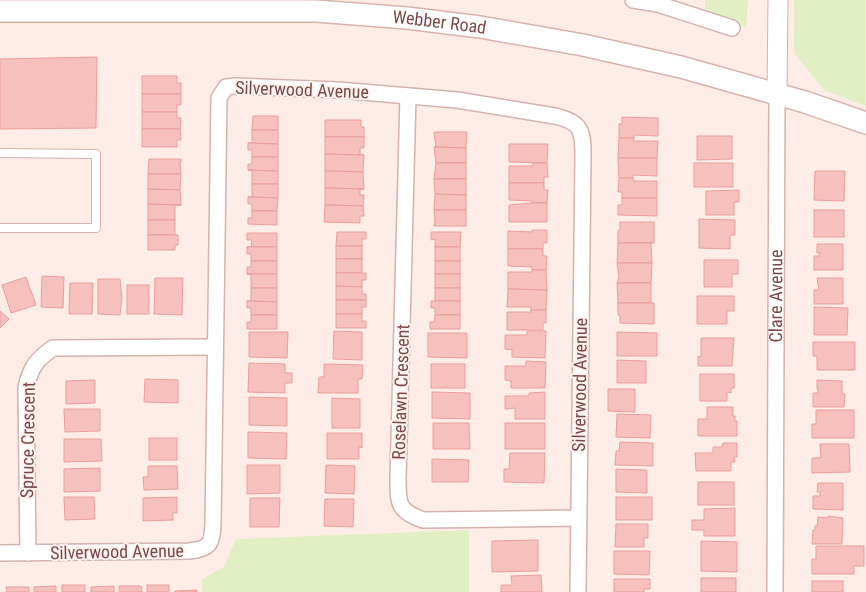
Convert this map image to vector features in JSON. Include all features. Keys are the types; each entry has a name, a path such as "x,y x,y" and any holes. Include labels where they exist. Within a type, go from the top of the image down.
{"main road":[{"name":"Webber Road","path":"0,11 316,11 407,18 480,27 582,45 681,67 777,94 866,123"}],"street":[{"path":"633,0 658,4 732,28"},
{"name":"Clare Avenue","path":"775,592 778,0"},
{"name":"Silverwood Avenue","path":"0,554 189,552 201,550 209,545 213,524 218,98 226,87 338,90 457,100 570,119 579,128 583,142 583,157 578,592"},
{"name":"Roselawn Crescent","path":"408,96 398,479 398,497 402,509 410,515 423,520 579,518"},
{"name":"Spruce Crescent","path":"28,553 26,387 30,372 42,355 53,348 215,347"}],"lane":[{"path":"0,153 96,154 96,228 0,228"}],"green space":[{"path":"705,0 748,0 746,27 705,16"},
{"path":"794,0 866,0 866,106 824,90 794,53"},
{"path":"469,530 469,592 202,592 202,579 224,567 236,539"}],"building":[{"path":"97,57 96,128 0,129 0,59"},
{"path":"142,76 177,76 177,83 181,83 181,94 142,94"},
{"path":"142,94 181,94 181,105 177,105 177,112 142,112"},
{"path":"142,112 177,112 177,118 181,118 180,129 142,129"},
{"path":"253,116 278,116 278,130 252,130"},
{"path":"622,117 658,118 658,136 634,135 634,138 619,138 619,124 622,124"},
{"path":"325,120 361,120 361,127 364,127 364,137 325,137"},
{"path":"142,129 180,129 181,140 177,140 177,147 142,147"},
{"path":"252,130 278,130 278,144 248,143 252,143"},
{"path":"434,132 467,132 466,148 434,147 436,147"},
{"path":"697,136 732,136 732,159 697,160"},
{"path":"325,137 364,137 364,148 360,148 360,154 364,155 325,154"},
{"path":"619,138 634,138 633,141 658,141 657,158 618,158"},
{"path":"248,143 278,144 278,157 252,157 252,150 248,150"},
{"path":"509,144 548,144 547,163 509,162"},
{"path":"434,147 466,148 466,163 436,163"},
{"path":"325,154 364,155 363,172 325,171"},
{"path":"252,157 278,157 278,171 248,170 248,164 252,164"},
{"path":"618,158 657,158 657,176 633,175 633,178 619,178"},
{"path":"149,159 181,159 181,174 148,174"},
{"path":"436,163 466,163 466,179 434,179"},
{"path":"533,163 547,163 548,177 544,177 544,183 509,183 509,166 533,166"},
{"path":"694,163 733,163 733,187 694,187"},
{"path":"248,170 278,171 278,184 252,184 252,171"},
{"path":"325,171 363,172 364,189 325,188"},
{"path":"815,171 845,171 844,201 814,200"},
{"path":"148,174 181,174 180,190 148,189"},
{"path":"619,178 633,178 633,181 657,181 657,198 622,198 622,192 618,192"},
{"path":"434,179 466,179 466,195 435,194"},
{"path":"509,183 544,183 544,190 548,190 547,203 509,200"},
{"path":"252,184 278,184 278,198 248,197 252,197"},
{"path":"325,188 364,189 360,189 360,195 364,195 363,206 325,205"},
{"path":"148,189 180,190 181,205 148,204"},
{"path":"739,190 739,202 734,202 734,215 706,215 706,191"},
{"path":"435,194 466,195 466,210 434,210"},
{"path":"248,197 278,198 277,211 252,211 252,204 248,204"},
{"path":"622,198 657,198 657,216 618,215 618,205 622,205"},
{"path":"547,203 547,222 509,222 509,205"},
{"path":"148,204 181,205 175,205 175,220 148,220"},
{"path":"325,205 363,206 364,216 360,216 360,223 324,222"},
{"path":"434,210 466,210 466,226 434,226"},
{"path":"814,210 844,210 844,237 814,237"},
{"path":"252,211 277,211 277,225 248,224 248,218 252,218"},
{"path":"699,219 735,220 735,235 730,235 730,249 699,248"},
{"path":"148,220 175,220 175,235 148,235"},
{"path":"620,222 654,222 654,243 618,243"},
{"path":"532,230 547,230 547,243 543,243 543,249 508,249 508,231 532,232"},
{"path":"337,232 366,232 366,239 362,239 362,246 336,246"},
{"path":"431,232 461,232 460,247 435,247 435,239 431,240"},
{"path":"247,233 277,233 277,247 251,247 252,240 247,240"},
{"path":"148,235 178,235 178,245 175,245 175,250 148,250"},
{"path":"618,243 651,243 652,263 617,263"},
{"path":"817,244 843,244 843,270 814,270 814,256 819,256 820,253 817,253"},
{"path":"336,246 362,246 362,259 336,259"},
{"path":"247,247 277,247 277,261 251,261 251,254 247,254"},
{"path":"435,247 460,247 460,261 435,261"},
{"path":"508,249 543,249 543,256 547,256 546,270 532,270 532,267 508,266"},
{"path":"336,259 362,259 362,273 336,273"},
{"path":"704,260 738,260 738,274 732,274 732,287 704,287"},
{"path":"251,261 277,261 277,274 247,274 247,267 251,267"},
{"path":"435,261 460,261 460,274 435,274"},
{"path":"617,263 652,263 651,283 617,283 619,277"},
{"path":"532,270 546,270 547,290 508,289 508,272 532,272"},
{"path":"336,273 366,273 366,280 362,280 362,287 336,286"},
{"path":"251,274 277,274 277,288 251,288"},
{"path":"435,274 460,274 460,288 435,288"},
{"path":"42,276 64,277 63,308 41,307"},
{"path":"26,277 36,305 11,313 2,285"},
{"path":"155,278 183,278 182,315 154,314"},
{"path":"817,278 843,278 843,304 814,304 814,290 819,290"},
{"path":"98,279 120,279 122,298 120,315 98,314"},
{"path":"70,283 93,283 92,314 69,314"},
{"path":"617,283 651,283 651,303 618,303"},
{"path":"127,285 149,285 149,314 127,314"},
{"path":"336,286 362,287 362,294 366,294 366,300 336,300"},
{"path":"251,288 277,288 277,302 247,301 251,301"},
{"path":"435,288 460,288 460,301 435,301"},
{"path":"508,289 547,290 546,310 531,310 531,307 507,307"},
{"path":"697,296 734,296 734,311 727,311 727,324 697,324"},
{"path":"336,300 366,300 366,307 362,307 362,314 336,314"},
{"path":"247,301 277,302 277,315 251,315 251,308 247,308"},
{"path":"431,301 460,301 460,315 435,315 435,308 431,308"},
{"path":"618,303 654,303 654,324 620,323"},
{"path":"814,307 848,308 847,335 814,335"},
{"path":"531,310 546,310 546,323 543,323 543,330 507,330 507,312 531,312"},
{"path":"0,311 9,319 0,328"},
{"path":"336,314 362,314 362,321 366,321 366,328 336,328"},
{"path":"251,315 277,315 277,329 247,329 247,322 251,322"},
{"path":"435,315 460,315 460,329 430,329 430,322 434,322"},
{"path":"334,331 362,332 362,360 333,359"},
{"path":"527,331 546,331 545,358 512,357 512,350 505,349 505,335 527,335"},
{"path":"249,332 288,332 287,358 249,357"},
{"path":"617,332 657,333 657,356 617,356"},
{"path":"428,333 467,333 467,358 428,357"},
{"path":"701,338 734,338 732,366 698,366 698,356 701,357"},
{"path":"813,342 855,342 855,370 817,370 817,356 813,356"},
{"path":"617,360 646,361 646,383 617,383"},
{"path":"526,361 546,362 545,388 511,388 511,381 505,380 505,366 526,366"},
{"path":"249,363 285,364 285,373 292,373 292,383 285,383 285,393 248,392"},
{"path":"324,364 363,365 362,379 358,379 358,393 318,393 319,377 324,377"},
{"path":"431,364 465,364 465,388 431,388"},
{"path":"700,374 734,374 734,388 731,388 731,393 727,392 727,401 700,401"},
{"path":"145,379 178,380 178,403 144,402"},
{"path":"95,380 95,403 66,404 66,381"},
{"path":"817,380 842,381 842,394 845,394 844,407 813,407 813,393 818,393"},
{"path":"608,389 635,389 635,412 608,411"},
{"path":"432,392 470,393 470,419 432,418"},
{"path":"545,392 545,419 515,419 515,408 505,409 505,396 529,396 529,393"},
{"path":"249,397 287,398 287,426 249,425"},
{"path":"332,398 360,399 360,428 332,428"},
{"path":"707,407 733,407 733,416 735,416 735,421 737,421 737,436 698,436 698,419 707,419"},
{"path":"64,409 100,409 100,431 65,432"},
{"path":"816,410 854,410 854,438 812,438 812,424 816,424"},
{"path":"617,414 651,415 650,438 616,437"},
{"path":"433,423 469,423 470,449 433,449"},
{"path":"505,423 545,423 545,449 505,449"},
{"path":"248,432 287,433 286,459 248,458"},
{"path":"327,433 362,433 362,448 359,447 359,459 327,459"},
{"path":"149,438 177,438 177,460 149,460"},
{"path":"64,439 101,439 102,461 64,462"},
{"path":"620,442 653,443 653,466 615,465 616,451 619,451"},
{"path":"723,443 737,443 737,457 734,457 735,462 731,462 731,471 696,471 695,453 713,453 713,447 722,447"},
{"path":"820,444 849,444 850,472 812,473 812,458 821,458"},
{"path":"510,453 545,453 544,483 504,482 504,469 509,469"},
{"path":"432,459 469,460 468,482 432,482"},
{"path":"247,465 280,465 280,493 247,494"},
{"path":"326,465 355,466 354,494 325,493"},
{"path":"148,466 177,466 178,489 144,490 143,477 148,477"},
{"path":"100,468 100,491 64,492 64,469"},
{"path":"616,469 647,470 647,493 616,492"},
{"path":"698,482 734,482 734,505 698,505"},
{"path":"818,483 843,483 843,510 813,509 813,496 820,496 820,492 817,492"},
{"path":"64,497 94,497 95,519 65,520"},
{"path":"177,497 177,513 173,513 173,520 143,521 143,498"},
{"path":"616,497 652,497 652,520 616,520"},
{"path":"250,498 280,498 279,527 250,527"},
{"path":"325,499 354,499 353,527 324,526"},
{"path":"735,508 735,536 704,536 704,530 692,530 692,520 704,520 704,509"},
{"path":"828,516 843,518 842,544 812,544 813,530 817,526 818,517 828,518"},
{"path":"616,524 648,524 648,538 644,538 644,547 615,547"},
{"path":"538,540 538,571 492,572 492,541"},
{"path":"701,541 737,542 737,572 701,571"},
{"path":"816,546 864,546 864,566 854,566 854,574 812,574 812,559 816,559"},
{"path":"614,551 650,551 649,575 614,574"},
{"path":"541,575 542,592 501,592 501,585 512,585 511,576"},
{"path":"701,578 736,578 736,592 701,592"},
{"path":"614,579 650,579 650,589 644,589 644,592 614,592"},
{"path":"812,581 843,581 843,592 812,592"},
{"path":"62,585 85,585 85,592 62,592"},
{"path":"147,585 169,585 169,592 147,592"},
{"path":"56,586 56,592 34,592 34,587"},
{"path":"114,586 114,592 91,592 91,587"},
{"path":"119,586 141,586 142,592 119,592"},
{"path":"6,587 29,587 29,592 7,592"},
{"path":"197,590 197,592 175,592 175,591"}]}
